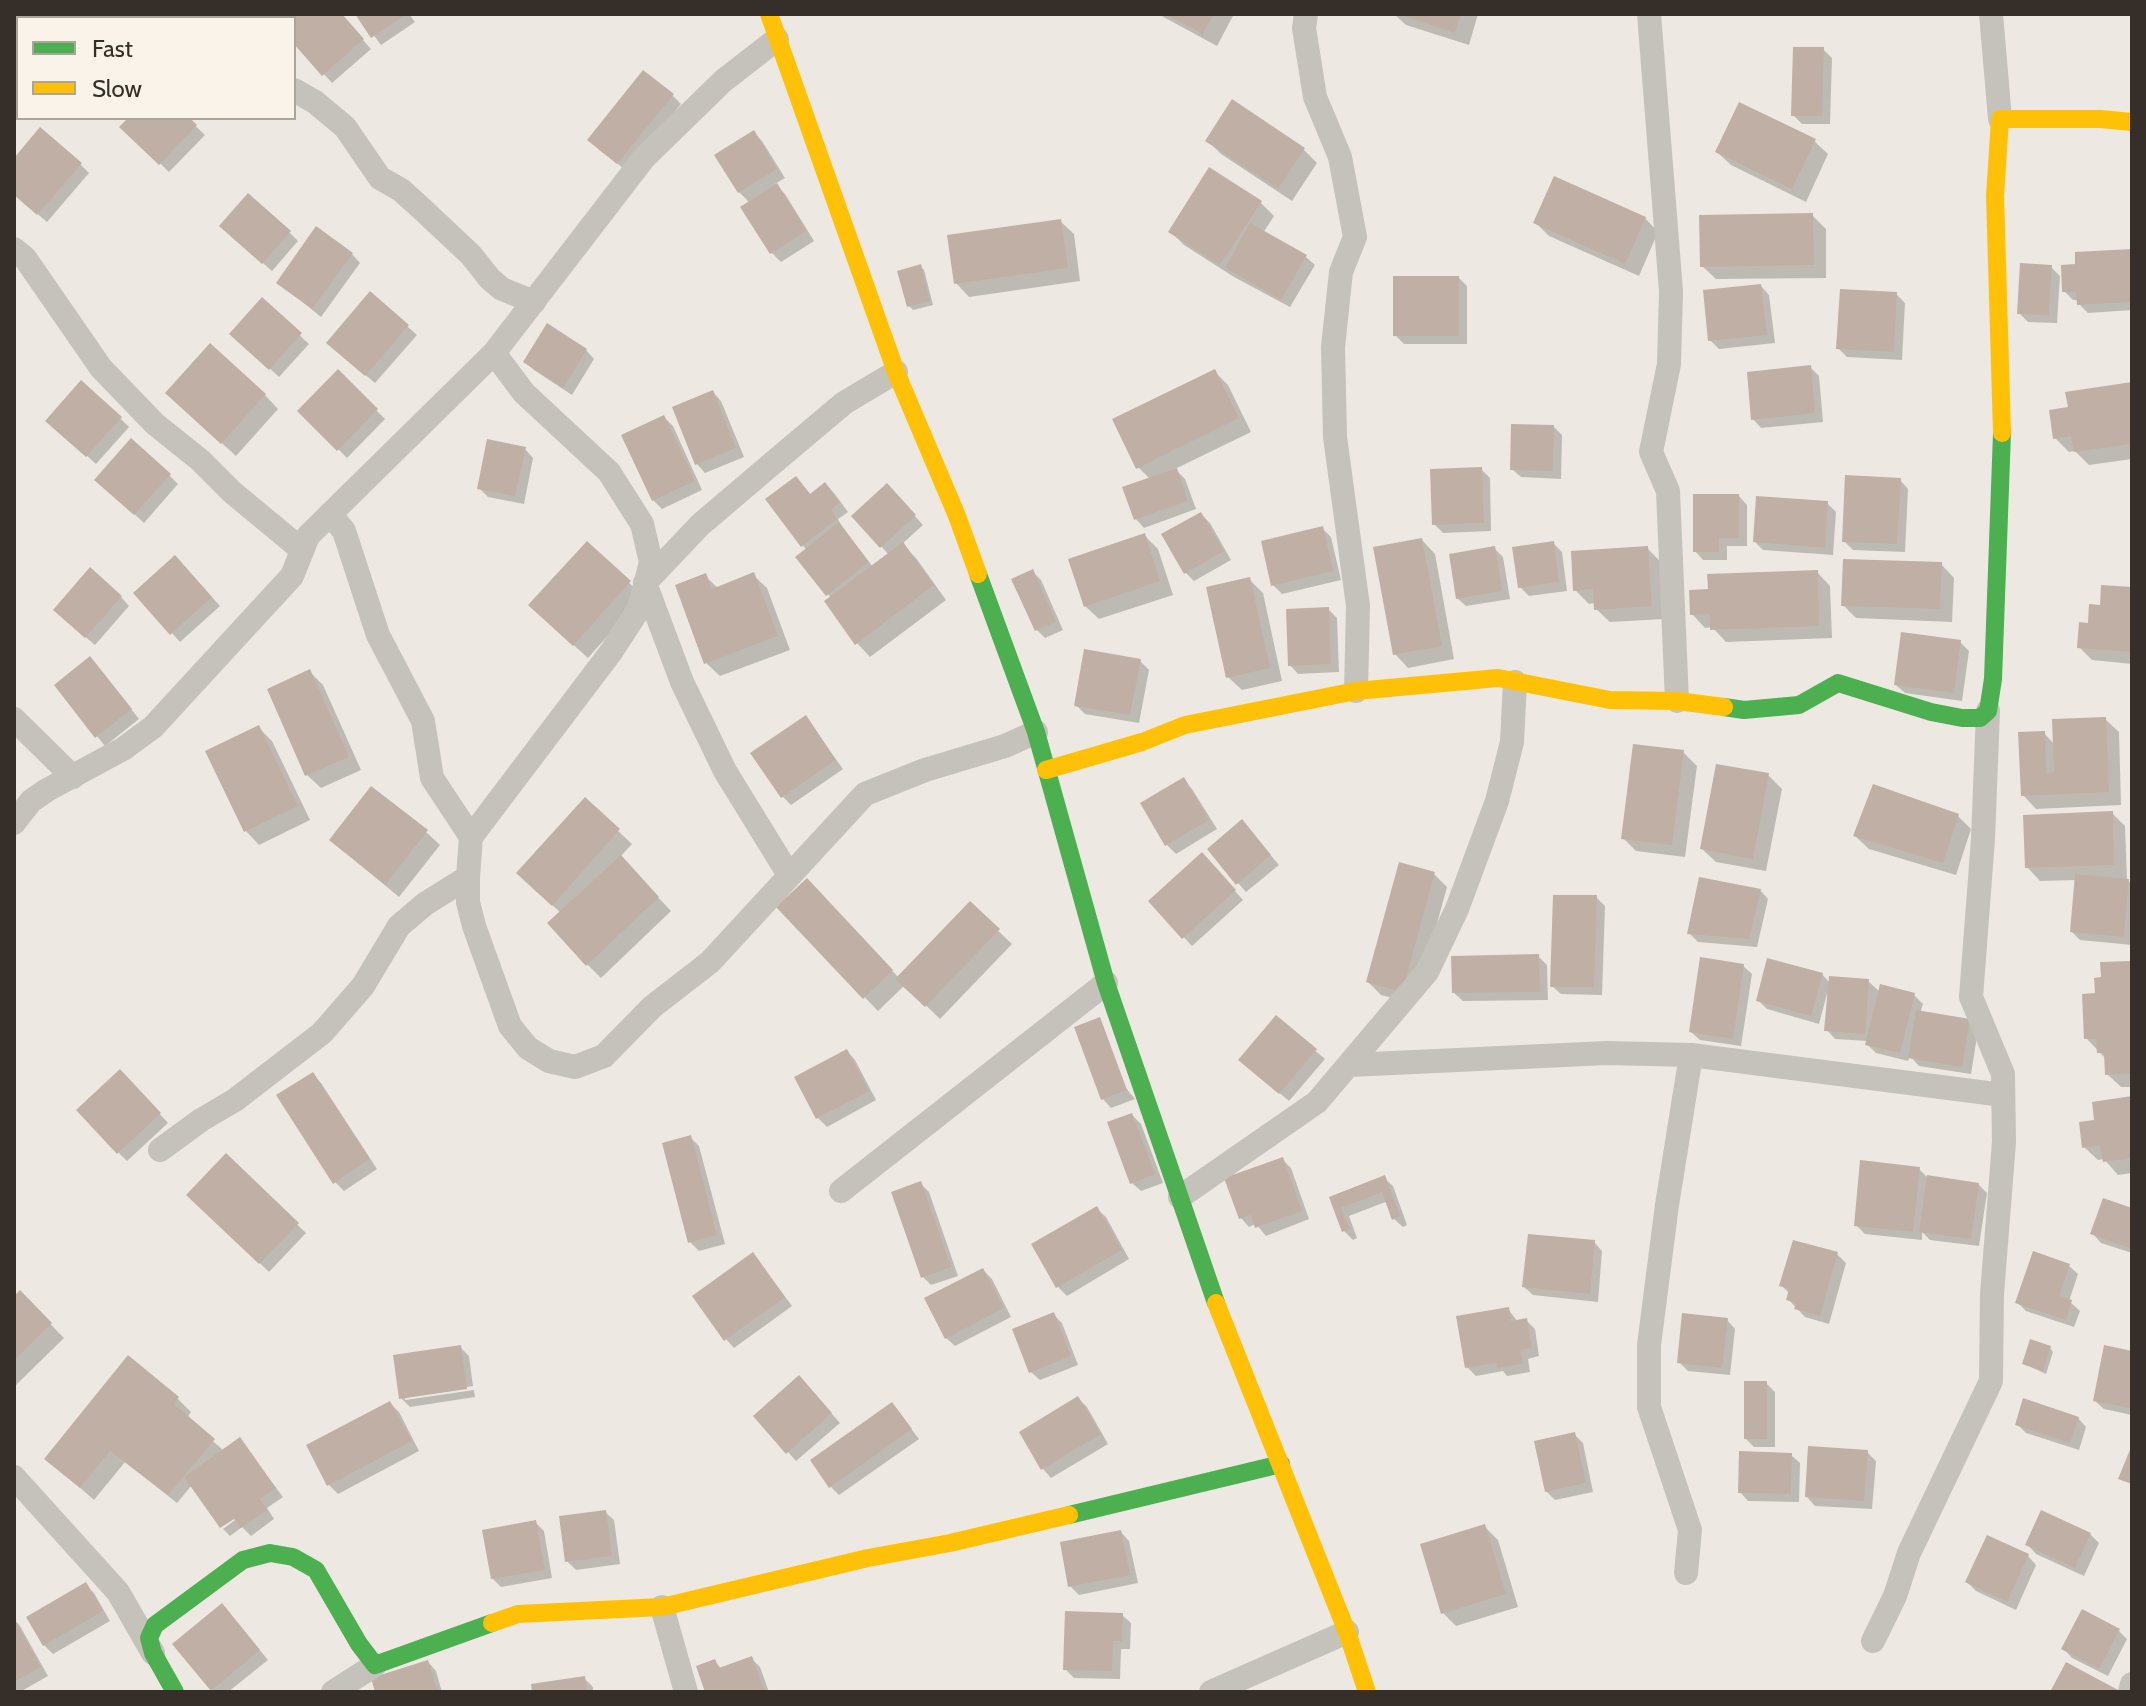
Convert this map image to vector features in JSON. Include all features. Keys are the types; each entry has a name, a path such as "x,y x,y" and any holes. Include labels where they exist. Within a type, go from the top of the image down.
{"street":[{"path":"769,14 896,372 957,516 1036,732 1106,983 1219,1311 1347,1632 1367,1692"},
{"path":"1306,14 1304,28 1315,97 1340,157 1355,237 1341,272 1333,347 1335,437 1358,606 1356,691"},
{"path":"1649,14 1671,291 1669,364 1651,452 1668,491 1677,701"},
{"path":"1873,1641 1895,1596 1909,1553 1991,1381 1992,1294 2004,1142 2003,1074 1971,997 2000,535 2002,419 1995,196 2000,119 1991,14"},
{"path":"14,823 31,801 123,749 153,727 292,576 308,536 494,353 644,158 723,81 777,39"},
{"path":"296,91 315,102 345,127 380,178 401,190 422,209 471,255 490,279 502,289 534,302"},
{"path":"2000,119 2132,122"},
{"path":"14,249 25,258 101,368 122,390 155,424 302,550"},
{"path":"494,353 524,393 609,472 642,524 651,562 639,609 611,652 471,837 468,902 474,926 510,1026 528,1048 549,1061 575,1067 604,1056 652,1007 710,962 865,794 940,765 1005,746 1036,732"},
{"path":"645,583 700,525 844,403 896,372"},
{"path":"330,514 344,531 378,635 423,721 432,778 471,837"},
{"path":"645,583 682,682 725,771 789,875"},
{"path":"1046,770 1142,742 1185,725 1356,691 1498,678 1610,700 1677,701 1744,710 1799,705 1838,683 1931,712 1962,718 1980,718 1988,711"},
{"path":"1180,1197 1317,1102 1427,972 1457,909 1497,801 1512,742 1515,682"},
{"path":"14,719 73,777"},
{"path":"160,1150 235,1100 322,1033 363,986 399,926 425,904 468,877"},
{"path":"841,1191 1106,983"},
{"path":"1350,1065 1607,1053 1691,1055 2003,1095"},
{"path":"1686,1573 1690,1530 1649,1407 1649,1345 1691,1055"},
{"path":"333,1692 375,1665 518,1614 662,1607 868,1558 950,1543 1281,1464"},
{"path":"14,1477 118,1592 175,1692"},
{"path":"153,1653 149,1638 155,1625 163,1618 243,1560 270,1553 293,1557 316,1570 359,1644 375,1665"},
{"path":"662,1607 686,1692"},
{"path":"1211,1692 1347,1632"},
{"path":"2130,1692 2132,1684"}],"building":[{"path":"14,14 82,16 16,16 16,37"},
{"path":"342,14 364,39 322,76 296,46 296,16 283,16"},
{"path":"355,14 406,14 371,38"},
{"path":"1165,14 1214,14 1203,34"},
{"path":"1398,14 1461,14 1455,33"},
{"path":"1793,47 1824,47 1822,116 1791,116"},
{"path":"643,70 674,94 617,164 587,140"},
{"path":"1232,99 1305,148 1278,189 1205,141"},
{"path":"1739,102 1816,139 1792,189 1715,152"},
{"path":"126,120 192,120 197,125 159,165 119,127"},
{"path":"40,127 82,163 37,215 14,195 14,158"},
{"path":"754,130 777,169 738,193 714,155"},
{"path":"1209,167 1262,201 1220,265 1168,232"},
{"path":"1554,176 1646,217 1625,264 1533,223"},
{"path":"777,183 807,231 770,254 740,207"},
{"path":"248,193 291,231 262,264 219,226"},
{"path":"1813,213 1814,265 1700,267 1699,215"},
{"path":"1061,219 1068,268 954,284 947,235"},
{"path":"1250,223 1307,255 1281,300 1225,268"},
{"path":"316,226 353,253 312,309 276,283"},
{"path":"2132,249 2132,302 2077,305 2076,292 2062,292 2061,265 2075,264 2075,252"},
{"path":"2020,263 2052,265 2049,315 2017,314"},
{"path":"921,264 930,301 907,307 897,271"},
{"path":"1393,276 1459,276 1459,336 1393,336"},
{"path":"1761,284 1767,335 1708,341 1703,290"},
{"path":"1840,289 1897,292 1894,352 1836,349"},
{"path":"370,291 409,325 365,376 326,343"},
{"path":"262,297 302,333 269,370 229,334"},
{"path":"547,323 587,349 563,388 523,362"},
{"path":"210,343 266,394 221,444 165,393"},
{"path":"1811,365 1815,413 1751,420 1747,372"},
{"path":"338,369 378,409 337,451 297,411"},
{"path":"1215,369 1239,418 1136,469 1112,419"},
{"path":"81,380 122,417 86,457 45,421"},
{"path":"2132,382 2132,444 2074,452 2071,436 2053,439 2049,410 2068,407 2065,392"},
{"path":"713,390 736,448 695,465 672,407"},
{"path":"664,415 695,481 652,501 621,435"},
{"path":"1511,424 1554,425 1553,471 1510,470"},
{"path":"131,438 171,474 134,515 94,480"},
{"path":"487,439 526,447 515,496 477,489"},
{"path":"1482,467 1484,523 1432,525 1430,469"},
{"path":"1177,468 1188,501 1134,520 1122,487"},
{"path":"1845,475 1901,478 1897,544 1842,542"},
{"path":"796,476 810,494 825,482 840,502 831,510 837,519 801,547 765,499"},
{"path":"887,483 916,515 880,548 851,516"},
{"path":"1693,494 1739,494 1739,538 1719,538 1719,552 1693,552"},
{"path":"1756,496 1828,501 1825,548 1753,542"},
{"path":"1201,512 1224,551 1184,574 1161,534"},
{"path":"839,522 869,562 826,596 795,557"},
{"path":"1323,526 1333,571 1271,586 1261,541"},
{"path":"1145,533 1160,581 1084,607 1068,559"},
{"path":"1422,538 1442,646 1393,655 1373,547"},
{"path":"587,541 631,581 573,646 528,605"},
{"path":"1554,541 1559,582 1518,588 1512,547"},
{"path":"903,542 934,585 855,645 824,601"},
{"path":"1495,546 1502,591 1456,599 1449,554"},
{"path":"1648,546 1652,606 1594,610 1593,589 1573,591 1571,551"},
{"path":"175,555 212,597 170,635 133,593"},
{"path":"1843,559 1942,562 1940,609 1841,606"},
{"path":"90,567 122,596 85,638 53,610"},
{"path":"1033,569 1056,622 1035,631 1011,579"},
{"path":"1818,570 1819,626 1710,630 1710,614 1690,615 1689,590 1708,589 1707,574"},
{"path":"754,572 778,636 704,664 675,585 706,573 712,589"},
{"path":"1250,577 1270,668 1226,678 1206,587"},
{"path":"2101,585 2132,587 2132,652 2077,648 2079,622 2088,623 2089,604 2100,605"},
{"path":"1329,607 1331,664 1288,666 1286,609"},
{"path":"1901,632 1961,640 1954,693 1894,685"},
{"path":"1084,649 1141,659 1130,715 1074,706"},
{"path":"90,656 132,709 95,738 54,685"},
{"path":"310,669 349,757 305,776 267,689"},
{"path":"806,715 836,760 781,798 750,753"},
{"path":"2106,717 2109,792 2021,796 2018,732 2045,731 2046,773 2054,772 2052,719"},
{"path":"259,725 298,806 244,832 205,751"},
{"path":"1633,744 1684,750 1672,845 1621,839"},
{"path":"1716,764 1769,773 1753,859 1700,849"},
{"path":"1184,777 1209,820 1165,846 1140,803"},
{"path":"1873,784 1959,814 1943,863 1853,836"},
{"path":"371,786 428,830 385,885 329,840"},
{"path":"585,797 620,829 552,906 516,873"},
{"path":"2113,811 2114,865 2025,868 2023,815"},
{"path":"1242,819 1271,855 1236,885 1207,849"},
{"path":"1202,852 1236,890 1182,939 1148,901"},
{"path":"621,855 659,897 586,966 547,923"},
{"path":"1399,862 1435,872 1402,992 1366,982"},
{"path":"2075,874 2129,879 2124,937 2070,932"},
{"path":"1699,877 1761,889 1749,939 1687,934"},
{"path":"807,878 893,970 863,999 776,907"},
{"path":"1553,895 1597,895 1594,987 1550,987"},
{"path":"970,901 1000,929 925,1007 895,979"},
{"path":"1539,954 1540,992 1452,993 1451,956"},
{"path":"1700,957 1744,964 1733,1039 1689,1032"},
{"path":"1767,958 1823,973 1811,1016 1756,1001"},
{"path":"2132,961 2132,1073 2105,1075 2104,1053 2097,1053 2096,1039 2084,1039 2082,994 2095,993 2094,978 2101,977 2100,962"},
{"path":"1829,976 1869,979 1865,1034 1824,1031"},
{"path":"1880,984 1915,993 1900,1053 1865,1045"},
{"path":"1916,1010 1970,1019 1962,1067 1908,1058"},
{"path":"1276,1015 1317,1049 1279,1094 1238,1060"},
{"path":"1100,1017 1127,1090 1101,1100 1074,1027"},
{"path":"847,1049 869,1091 816,1119 794,1077"},
{"path":"120,1069 161,1113 117,1154 76,1110"},
{"path":"313,1072 370,1159 333,1184 276,1095"},
{"path":"2132,1096 2132,1158 2103,1162 2100,1145 2082,1148 2079,1122 2094,1120 2092,1102"},
{"path":"1132,1113 1155,1174 1130,1184 1107,1122"},
{"path":"691,1135 717,1235 688,1243 662,1143"},
{"path":"226,1153 299,1223 259,1264 186,1195"},
{"path":"1283,1157 1302,1211 1255,1228 1251,1215 1239,1219 1224,1178"},
{"path":"1860,1160 1920,1167 1913,1232 1854,1226"},
{"path":"1385,1175 1400,1216 1392,1220 1382,1192 1341,1208 1350,1229 1342,1232 1329,1197"},
{"path":"1927,1175 1979,1183 1971,1239 1919,1232"},
{"path":"921,1181 951,1267 921,1278 891,1192"},
{"path":"2103,1198 2132,1208 2132,1249 2090,1234"},
{"path":"1097,1206 1122,1250 1056,1288 1031,1244"},
{"path":"1528,1234 1595,1240 1590,1294 1522,1287"},
{"path":"1793,1240 1838,1252 1820,1316 1794,1309 1796,1303 1786,1300 1789,1289 1779,1286"},
{"path":"2033,1251 2070,1264 2059,1296 2072,1300 2066,1320 2015,1303"},
{"path":"753,1252 785,1297 724,1341 692,1296"},
{"path":"983,1268 1004,1308 945,1339 924,1298"},
{"path":"20,1290 52,1323 14,1361 14,1296"},
{"path":"1509,1307 1511,1321 1527,1318 1532,1348 1520,1350 1523,1364 1497,1368 1496,1363 1465,1368 1456,1316"},
{"path":"1054,1312 1071,1356 1029,1373 1012,1329"},
{"path":"1682,1313 1728,1318 1722,1368 1677,1363"},
{"path":"2030,1339 2051,1346 2043,1371 2022,1364"},
{"path":"461,1345 467,1389 399,1399 393,1355"},
{"path":"2104,1345 2132,1351 2130,1408 2093,1401"},
{"path":"128,1355 179,1397 174,1404 215,1439 168,1495 110,1451 80,1488 44,1459"},
{"path":"799,1375 832,1413 786,1454 753,1416"},
{"path":"1744,1381 1767,1381 1767,1439 1744,1439"},
{"path":"1078,1396 1101,1434 1041,1470 1019,1432"},
{"path":"2023,1398 2079,1417 2070,1443 2015,1425"},
{"path":"390,1401 412,1441 327,1486 306,1445"},
{"path":"892,1402 912,1429 829,1488 810,1460"},
{"path":"1575,1432 1586,1483 1545,1492 1534,1441"},
{"path":"240,1437 276,1488 260,1499 267,1510 241,1528 234,1519 220,1528 184,1477"},
{"path":"2132,1445 2132,1484 2118,1479"},
{"path":"1808,1446 1868,1450 1864,1501 1805,1497"},
{"path":"1739,1451 1792,1453 1791,1494 1738,1493"},
{"path":"606,1510 612,1556 565,1562 559,1516"},
{"path":"2041,1510 2091,1533 2075,1568 2025,1545"},
{"path":"536,1520 545,1570 491,1579 482,1530"},
{"path":"1485,1524 1506,1594 1441,1614 1420,1544"},
{"path":"1121,1530 1130,1575 1068,1587 1060,1542"},
{"path":"1987,1535 2029,1554 2007,1602 1965,1582"},
{"path":"86,1582 103,1611 43,1646 26,1617"},
{"path":"222,1603 260,1650 211,1691 172,1644"},
{"path":"2082,1609 2120,1629 2099,1669 2061,1649"},
{"path":"1065,1611 1123,1613 1122,1641 1113,1641 1112,1671 1063,1670"},
{"path":"14,1618 41,1667 14,1682"},
{"path":"752,1656 765,1692 705,1692 696,1666 715,1659 719,1668"},
{"path":"428,1660 438,1692 375,1692 371,1678"},
{"path":"2066,1662 2118,1690 2117,1692 2050,1692"},
{"path":"585,1676 587,1692 532,1692 531,1684"}],"traffic: fast":[{"path":"1724,707 1744,710 1799,705 1838,683 1931,712 1962,718 1980,718 1988,711 1993,679 2002,433"},
{"path":"978,574 1036,732 1106,983 1216,1303"},
{"path":"1069,1515 1281,1464"},
{"path":"175,1692 153,1653 149,1638 155,1625 243,1560 270,1553 293,1557 316,1570 359,1644 375,1665 492,1623"}],"traffic: slow":[{"path":"769,14 896,372 978,574"},
{"path":"2002,433 1995,196 2000,119 2132,122"},
{"path":"1046,770 1142,742 1185,725 1356,691 1498,678 1610,700 1677,701 1724,707"},
{"path":"1216,1303 1347,1632 1367,1692"},
{"path":"492,1623 518,1614 662,1607 1069,1515"}]}
